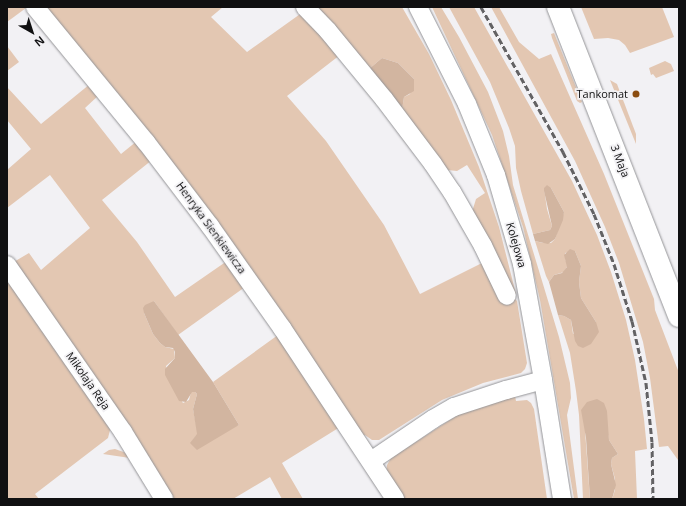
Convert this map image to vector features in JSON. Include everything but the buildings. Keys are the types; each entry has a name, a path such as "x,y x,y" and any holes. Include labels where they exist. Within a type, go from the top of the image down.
{"main road":[{"name":"3 Maja","path":"558,7 679,316"}],"street":[{"name":"Henryka Sienkiewicza","path":"35,7 146,142 210,226 256,290 395,499"},
{"path":"305,7 328,31 384,99 433,164 452,192 483,246 507,296"},
{"name":"Kolejowa","path":"418,7 467,104 496,175 522,264 543,380 562,499"},
{"name":"Mikołaja Reja","path":"7,265 123,432 164,499"},
{"path":"370,461 428,422 454,407 511,388 543,380"}],"shaded area":[{"path":"7,7 26,7 26,8 7,22"},
{"path":"41,7 223,7 211,17 247,52 303,12 340,55 287,96 326,141 384,225 420,294 484,262 504,300 515,299 517,301 527,363 525,369 521,373 483,383 442,400 379,440 372,440 365,435 361,437"},
{"path":"313,7 402,7 429,54 451,100 479,167 499,227 516,294 510,294 472,212 476,199 485,193 467,165 457,171 447,170","holes":["382,58 398,63 414,79 410,94 404,97 402,110 369,69"]},
{"path":"432,7 441,7 459,37 488,92 503,131 509,156 513,185 559,337 570,383 571,398 567,415 578,499 574,499 540,300 523,227 492,135"},
{"path":"449,7 474,7 572,181 597,235 611,272 626,320 635,360 644,419 647,449 635,451 637,499 612,499 615,490 615,479 611,464 612,458 618,454 609,440 607,429 585,430 590,499 583,499 579,415 576,391 570,353 558,315 564,316 571,320 573,334 596,322 581,298 579,282 581,266 575,251 565,253 565,259 568,265 564,272 554,275 549,282 535,241 551,243 555,239 564,212 551,188 544,188 547,209 552,226 550,230 533,234 521,191 516,168 515,146 509,128 490,82"},
{"path":"491,7 499,7 519,42 539,59 551,54 604,174 654,299 655,310 679,373 678,460 668,446 659,447 650,378 643,342 619,263 605,227 575,161"},
{"path":"581,7 662,7 674,37 630,53 625,45 619,40 608,38 594,39"},
{"path":"554,33 582,102 580,103 577,101 552,38 551,34"},
{"path":"7,46 19,62 7,71"},
{"path":"382,58 398,63 414,79 414,91 404,97 402,110 369,69"},
{"path":"665,61 671,64 674,71 656,78 653,74 651,75 649,68"},
{"path":"610,80 617,84 636,134 636,144"},
{"path":"90,84 99,95 85,108 121,154 137,141 152,160 102,200 137,242 175,297 227,261 245,287 178,335 154,301 144,313 153,334 160,343 165,347 174,349 175,358 166,366 171,384 183,403 189,400 191,392 195,392 197,394 193,409 197,435 192,441 239,425 213,382 278,335 340,427 282,463 303,499 282,499 270,477 233,499 170,499 12,263 29,253 41,270 90,228 50,175 7,208 7,170 31,149 7,120 7,87 41,124"},
{"path":"547,185 551,188 564,212 563,220 555,239 548,244 535,241 533,234 550,230 552,226 544,191 544,188"},
{"path":"570,249 575,251 581,266 579,282 581,298 596,322 599,332 591,344 583,348 578,346 575,341 571,320 564,316 558,315 549,282 554,275 562,273 567,267 564,255"},
{"path":"12,279 111,426 108,438 35,494 39,499 7,499 7,283"},
{"path":"154,301 213,382 239,425 197,450 190,443 197,434 193,409 197,394 192,392 186,402 179,401 165,375 165,369 175,358 175,352 173,348 165,347 160,343 153,334 144,313 143,308 145,305"},
{"path":"515,396 516,401 527,400 531,403 534,409 547,499 402,499 386,473 387,465 391,458 456,416"},
{"path":"597,399 604,403 607,411 609,440 618,454 612,458 611,464 616,485 612,499 590,499 586,438 581,410 587,402"},
{"path":"115,449 129,454 130,458 103,454 109,450"}],"railway":[{"path":"481,7 563,152 594,214 614,264 632,321 646,383 652,442 653,499"}],"place":[{"name":"Tankomat","path":"636,94"}]}
